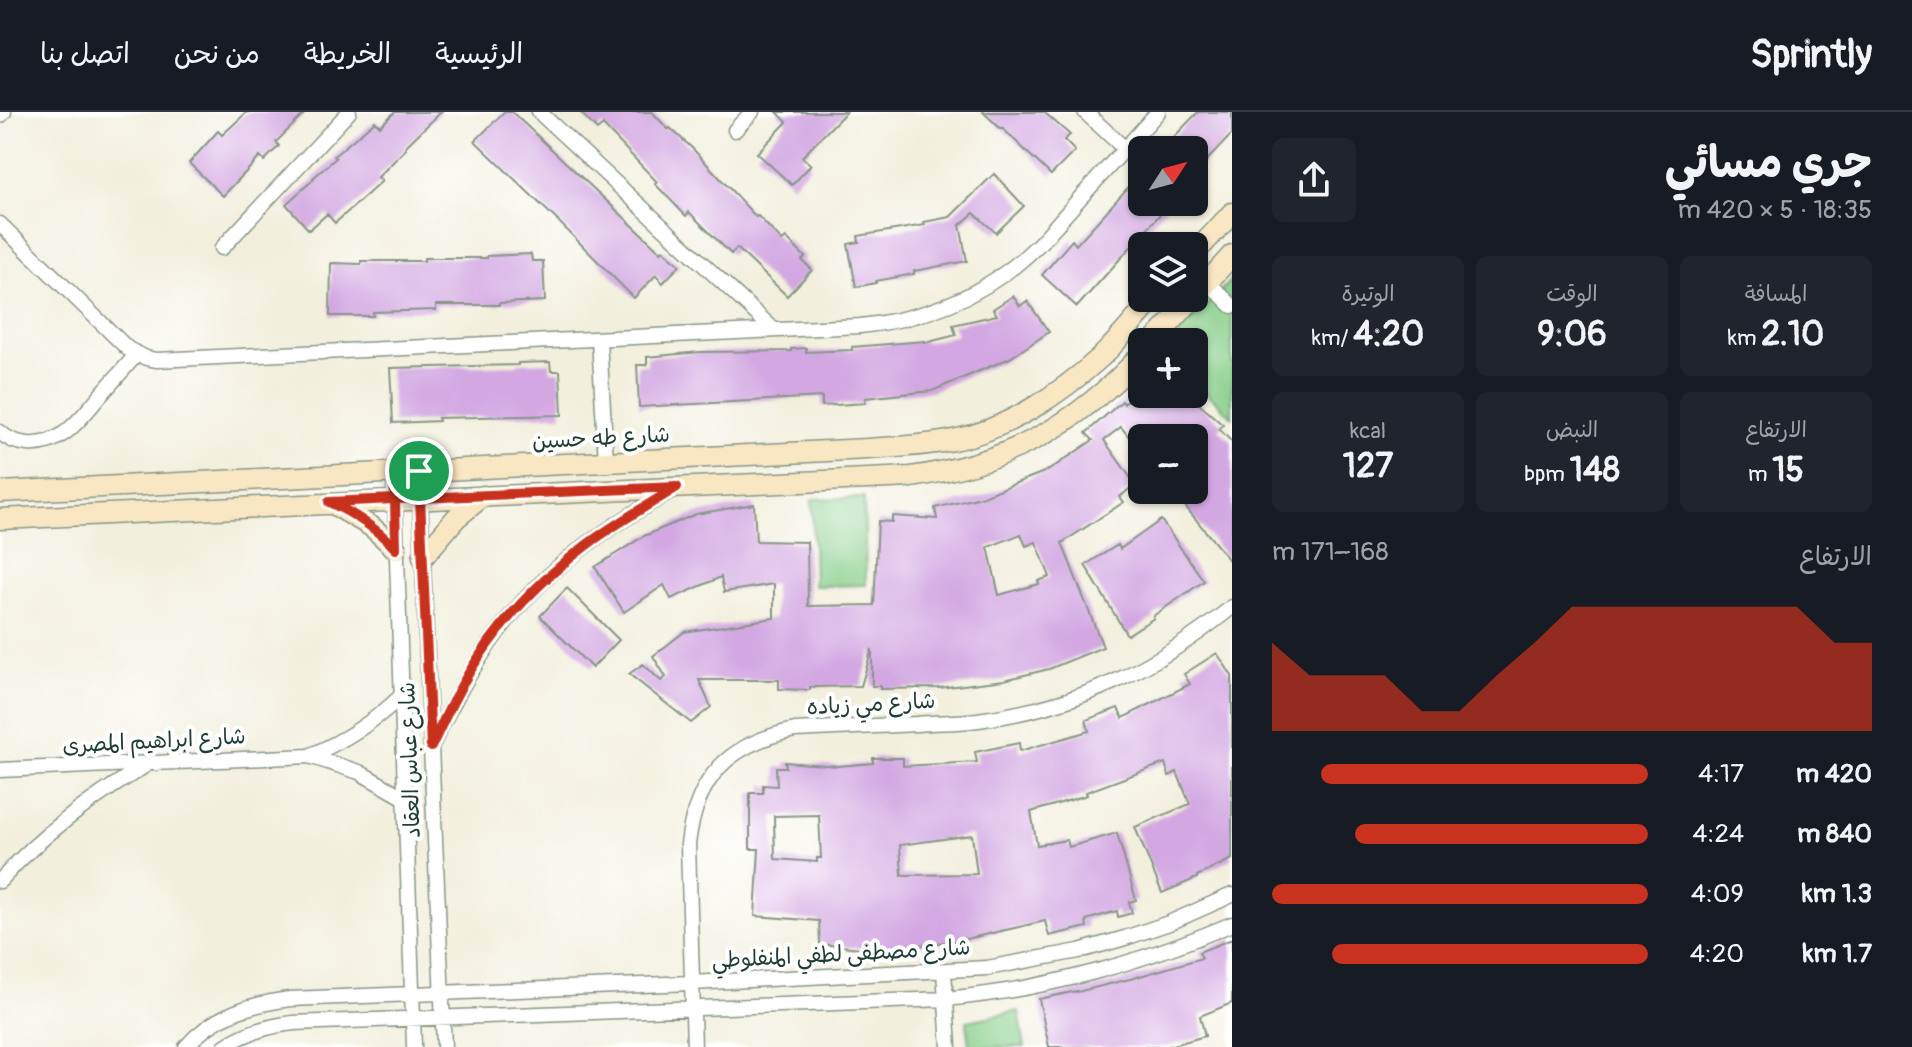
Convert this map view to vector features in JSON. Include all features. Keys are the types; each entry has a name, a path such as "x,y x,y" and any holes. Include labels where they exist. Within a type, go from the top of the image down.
{"street":[{"path":"222,248 349,112"},
{"path":"539,112 774,330"},
{"path":"735,130 752,112"},
{"path":"1085,112 1125,149"},
{"path":"0,224 128,349 136,355 156,360 883,324 929,313 996,280 1039,244 1158,112"},
{"path":"1208,239 1232,213"},
{"path":"1208,281 1232,255"},
{"path":"1208,296 1232,306"},
{"name":"شارع طه حسين","path":"0,492 868,449 956,440 997,426 1035,407 1071,383 1103,355 1141,312"},
{"path":"1166,328 1180,312"},
{"path":"599,339 606,462"},
{"path":"0,432 6,438 26,444 46,443 63,436 136,355"},
{"path":"0,519 911,477 947,472 1016,450 1078,413 1128,368"},
{"name":"شارع عباس العقاد","path":"419,471 444,1047"},
{"name":"شارع عباس العقاد","path":"394,473 414,1047"},
{"path":"431,747 480,654 512,613 549,575 590,542 677,487"},
{"path":"423,557 456,518 483,496"},
{"path":"329,502 372,527 396,549"},
{"name":"شارع مي زياده","path":"694,1047 688,844 691,820 699,797 728,758 748,744 795,730 977,720 1070,700 1115,683 1158,661 1232,607"},
{"name":"شارع ابراهيم المصرى","path":"309,756 349,737 401,696"},
{"name":"شارع ابراهيم المصرى","path":"0,770 309,756 359,772 405,798"},
{"path":"0,881 51,831 149,763"},
{"name":"شارع مصطفى لطفي المنفلوطي","path":"186,1047 212,1023 236,1010 263,1002 290,999 987,968 1079,951 1169,923 1232,895"},
{"path":"224,1047 248,1033 293,1023 946,999 995,994 1102,971 1232,924"},
{"path":"944,971 949,1047"}],"green space":[{"path":"1232,279 1232,417 1208,394 1208,328 1184,328 1200,312 1208,312 1208,303"},
{"path":"864,498 866,585 814,586 812,499"},
{"path":"1019,1011 1025,1047 969,1047 967,1021"}],"building":[{"path":"247,112 306,112 276,142 279,146 264,161 260,157 223,196 189,163 218,131 222,135"},
{"path":"395,112 441,112 405,147 378,177 382,181 360,201 335,223 327,214 309,230 286,204 375,121 380,126"},
{"path":"504,112 512,112 661,252 663,250 680,265 663,283 656,275 634,298 475,141"},
{"path":"580,112 652,112 692,148 756,217 782,241 786,238 805,257 802,260 812,270 787,296 737,248 731,254 689,212 686,216 603,125 597,130"},
{"path":"777,112 846,112 802,157 811,165 792,185 757,153 787,122"},
{"path":"983,112 1044,112 1070,135 1064,140 1075,151 1051,175"},
{"path":"1198,112 1232,112 1232,134 1208,159 1208,136 1175,136"},
{"path":"994,174 1024,206 996,233 974,213 960,225 967,261 856,287 848,244 859,242 858,236 925,225 924,222 950,217"},
{"path":"1128,187 1128,216 1158,216 1144,232 1128,232 1128,250 1077,307 1042,275 1072,240 1076,245"},
{"path":"531,254 532,261 543,261 545,301 436,305 436,310 373,312 373,316 330,316 331,263"},
{"path":"1013,296 1020,306 1027,301 1049,332 1010,358 932,391 865,398 865,403 822,406 822,397 639,407 637,365 647,365 647,357 806,348 806,352 852,350 852,347 925,343 956,335 953,325 997,315 993,309"},
{"path":"550,362 551,371 560,371 562,415 438,418 439,421 393,423 390,368"},
{"path":"1128,400 1128,408 1204,408 1223,425 1219,429 1232,442 1232,564 1183,504 1208,504 1208,424 1128,424 1128,436 1121,427 1104,440 1128,474 1128,490 1120,497 1124,502 1062,543 1103,647 1049,669 1004,680 939,688 880,689 880,686 872,686 872,649 861,686 779,689 779,680 699,680 711,707 691,723 629,674 643,664 661,681 666,677 653,656 684,632 774,618 774,584 724,592 721,577 671,599 664,585 624,612 595,567 644,536 696,514 754,504 756,541 807,542 808,606 874,605 878,521 892,522 892,516 937,519 935,508 981,497 1049,470 1093,440 1086,433 1122,401 1124,404","holes":["1021,534 1026,546 1036,542 1050,577 1038,581 1039,584 999,595 988,547"]},
{"path":"1161,520 1204,581 1127,635 1085,565 1118,545 1120,549"},
{"path":"567,588 619,640 592,668 540,616"},
{"path":"1217,653 1232,676 1232,859 1162,893 1135,827 1190,804 1177,772 1169,776 1165,763 1086,792 1087,795 1031,812 1037,845 1067,840 1069,847 1117,833 1136,900 1129,902 1132,913 1118,917 1117,911 1086,920 1087,927 1049,936 1045,921 905,949 820,944 819,921 755,916 759,849 750,849 750,793 763,793 763,785 777,786 776,767 786,767 785,762 838,766 873,763 873,758 903,758 903,766 977,762 975,752 1019,743 1020,751 1089,731 1086,720 1118,708 1123,718 1190,684 1184,674","holes":["819,815 821,858 817,858 817,862 775,859 774,816","972,835 977,874 902,875 900,845"]},
{"path":"1232,939 1232,1003 1200,1016 1205,1036 1166,1047 1049,1047 1039,999 1130,979 1202,958 1199,952"}],"route":[{"path":"419,471 394,473 395,499 329,502 372,527 396,549 395,499 420,498 431,747 480,654 512,613 549,575 590,542 677,487 420,498 419,471"}]}
